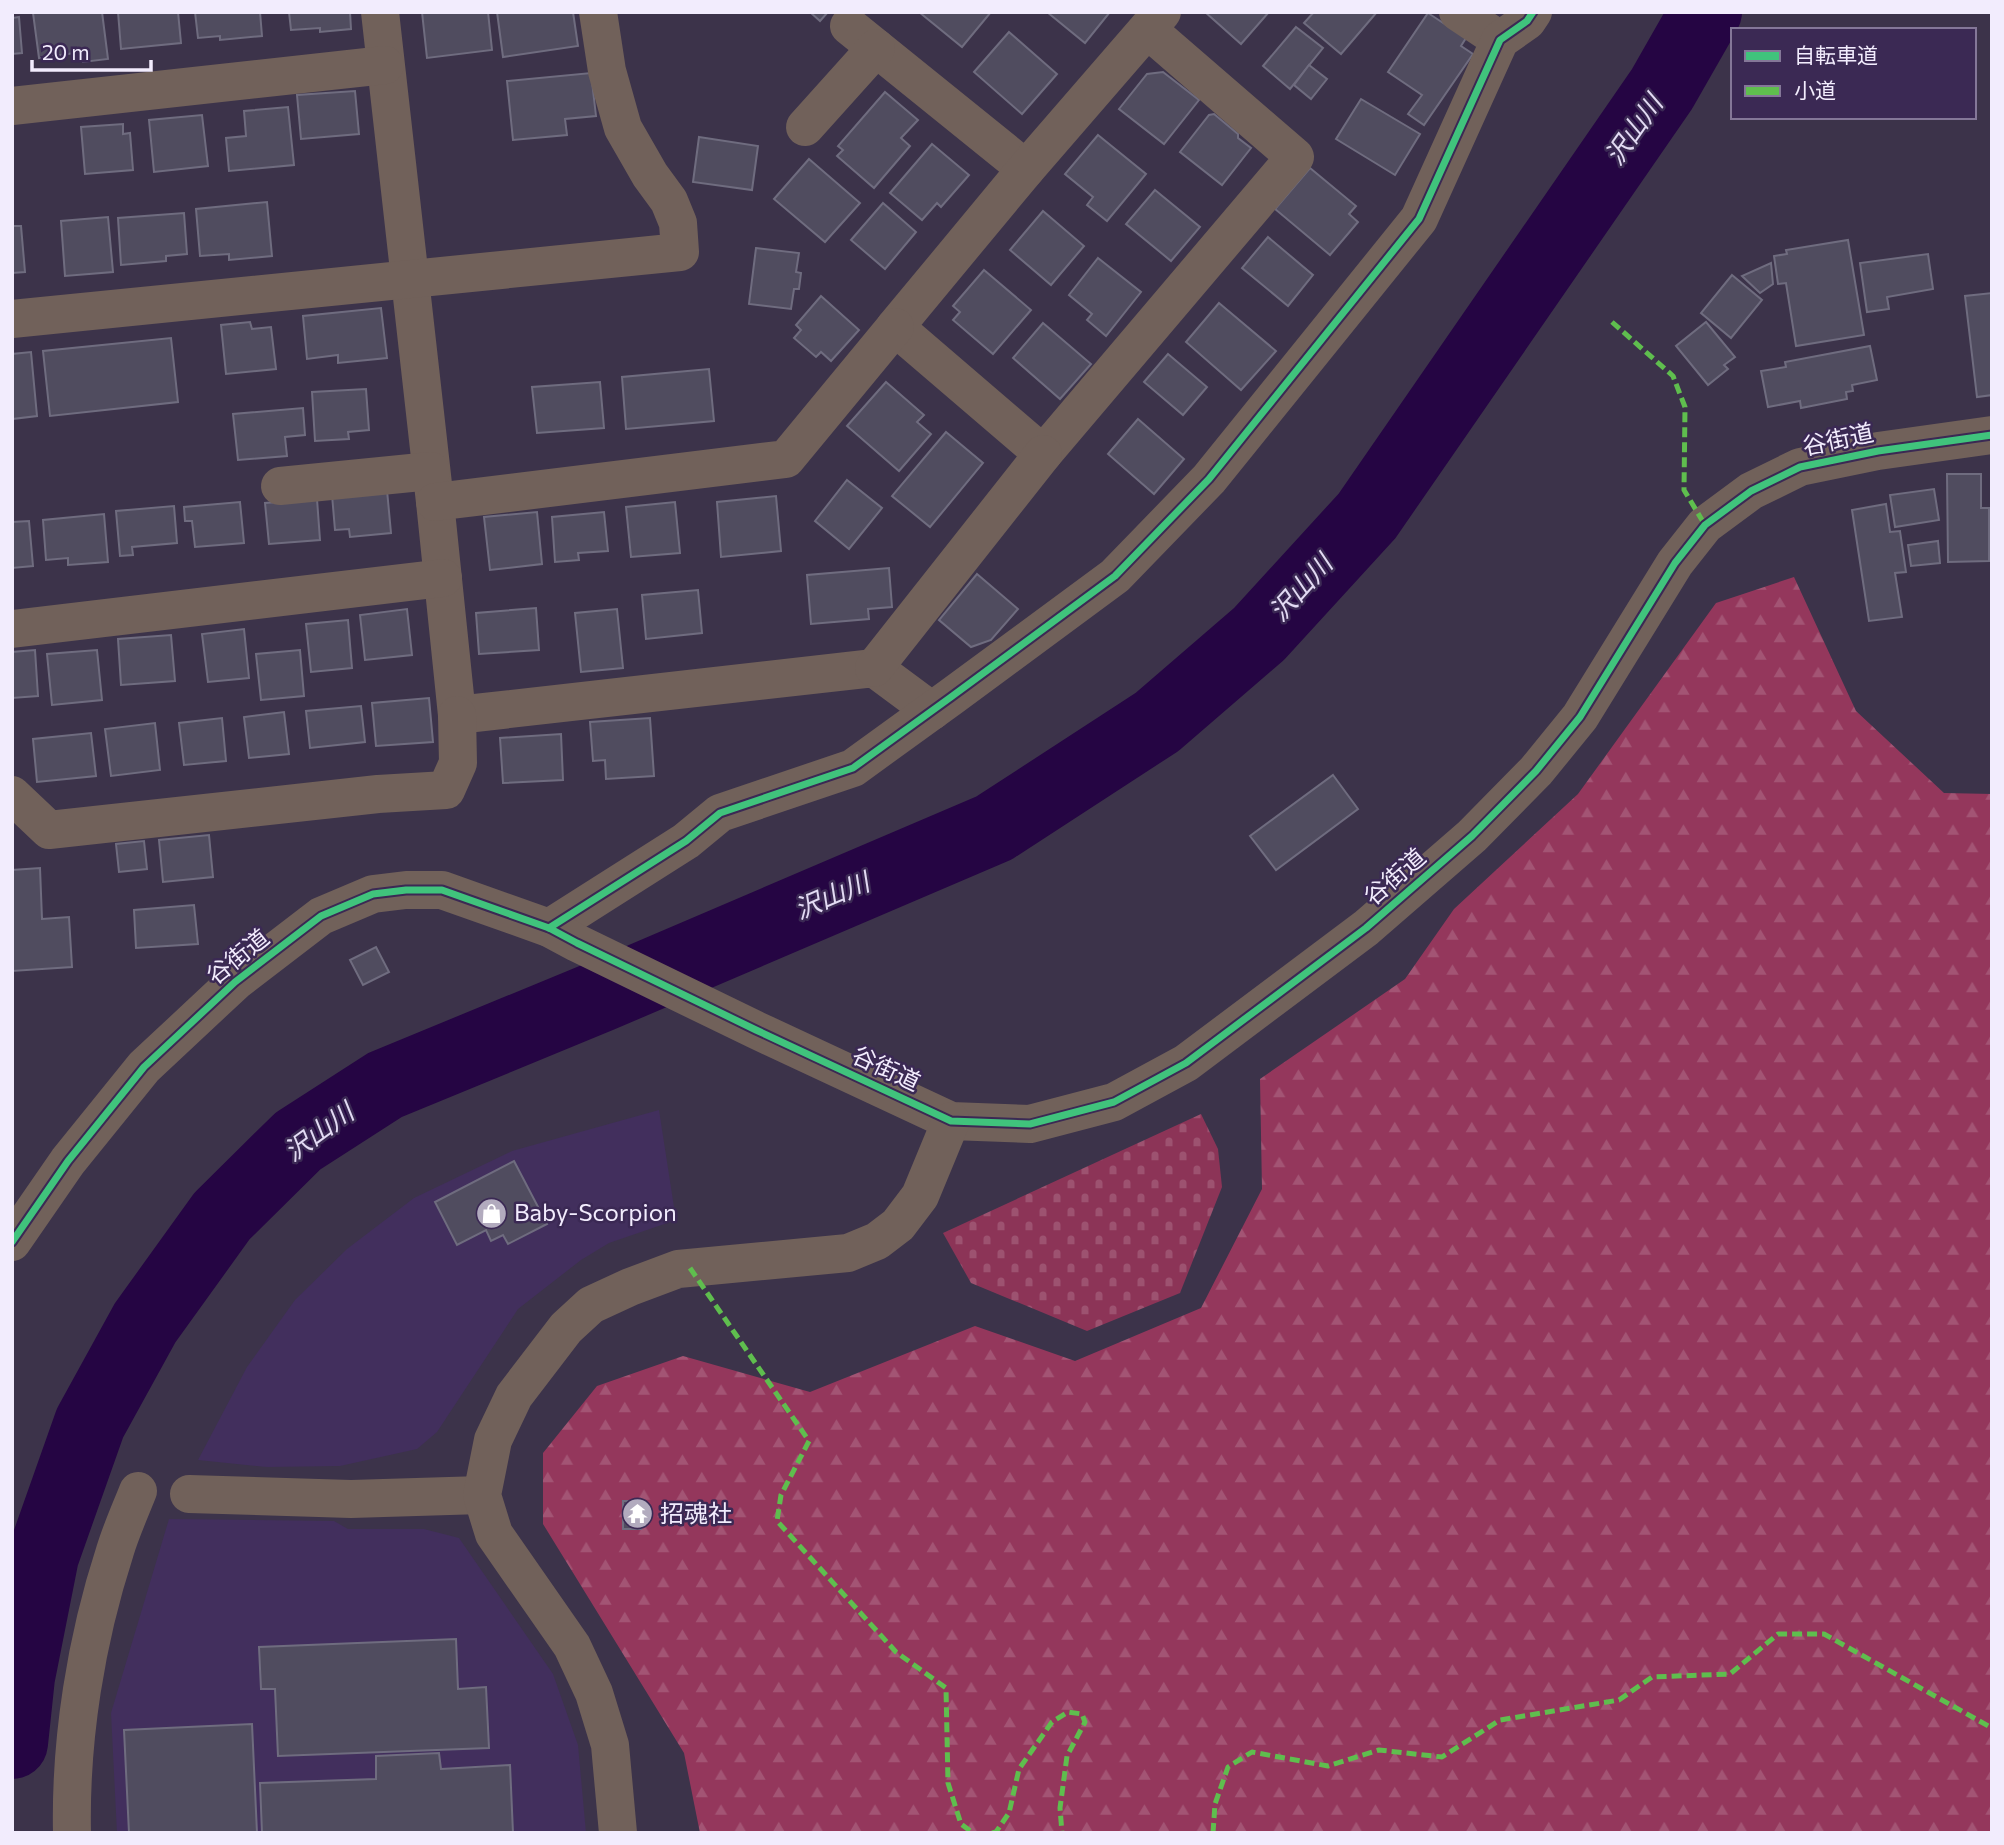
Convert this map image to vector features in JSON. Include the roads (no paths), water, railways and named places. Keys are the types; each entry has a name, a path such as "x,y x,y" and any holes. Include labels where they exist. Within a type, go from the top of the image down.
{"street":[{"path":"12,794 49,831 377,794 446,790 458,763 457,715 380,12"},
{"path":"12,319 680,251 678,223 668,201 623,128 607,71 598,12"},
{"path":"1458,12 1500,40"},
{"path":"563,935 720,813 853,768 1115,576 1209,479 1419,219 1500,40 1528,21 1533,12"},
{"path":"280,486 433,486 786,459 1026,169 1155,21 1295,157 1043,454 873,668"},
{"path":"805,127 863,37 1026,169"},
{"path":"12,106 385,65"},
{"path":"895,327 1043,454"},
{"name":"谷街道","path":"12,1242 68,1161 144,1067 235,982 321,916 373,894 442,890 563,935 755,1030 951,1121 1030,1124 1114,1102 1186,1063 1366,928 1472,836 1536,771 1580,717 1675,563 1705,526 1751,491 1800,467 1878,451 1992,435"},
{"path":"12,629 443,578"},
{"path":"457,715 873,668 932,711"},
{"path":"618,1833 610,1745 594,1693 572,1646 494,1534 482,1495 493,1440 514,1396 566,1328 591,1305 629,1287 678,1269 848,1253 877,1241 898,1225 920,1196 951,1121"},
{"path":"72,1833 77,1726 93,1625 115,1550 138,1491"},
{"path":"189,1494 351,1499 482,1495"}],"waterway":[{"name":"沢山川","path":"12,1743 19,1677 43,1556 90,1423 145,1323 222,1216 298,1141 385,1085 994,828 1157,722 1259,634 1367,516 1662,89 1706,12"}],"place":[{"name":"Baby-Scorpion","path":"491,1213"},
{"name":"招魂社","path":"637,1514"}]}
